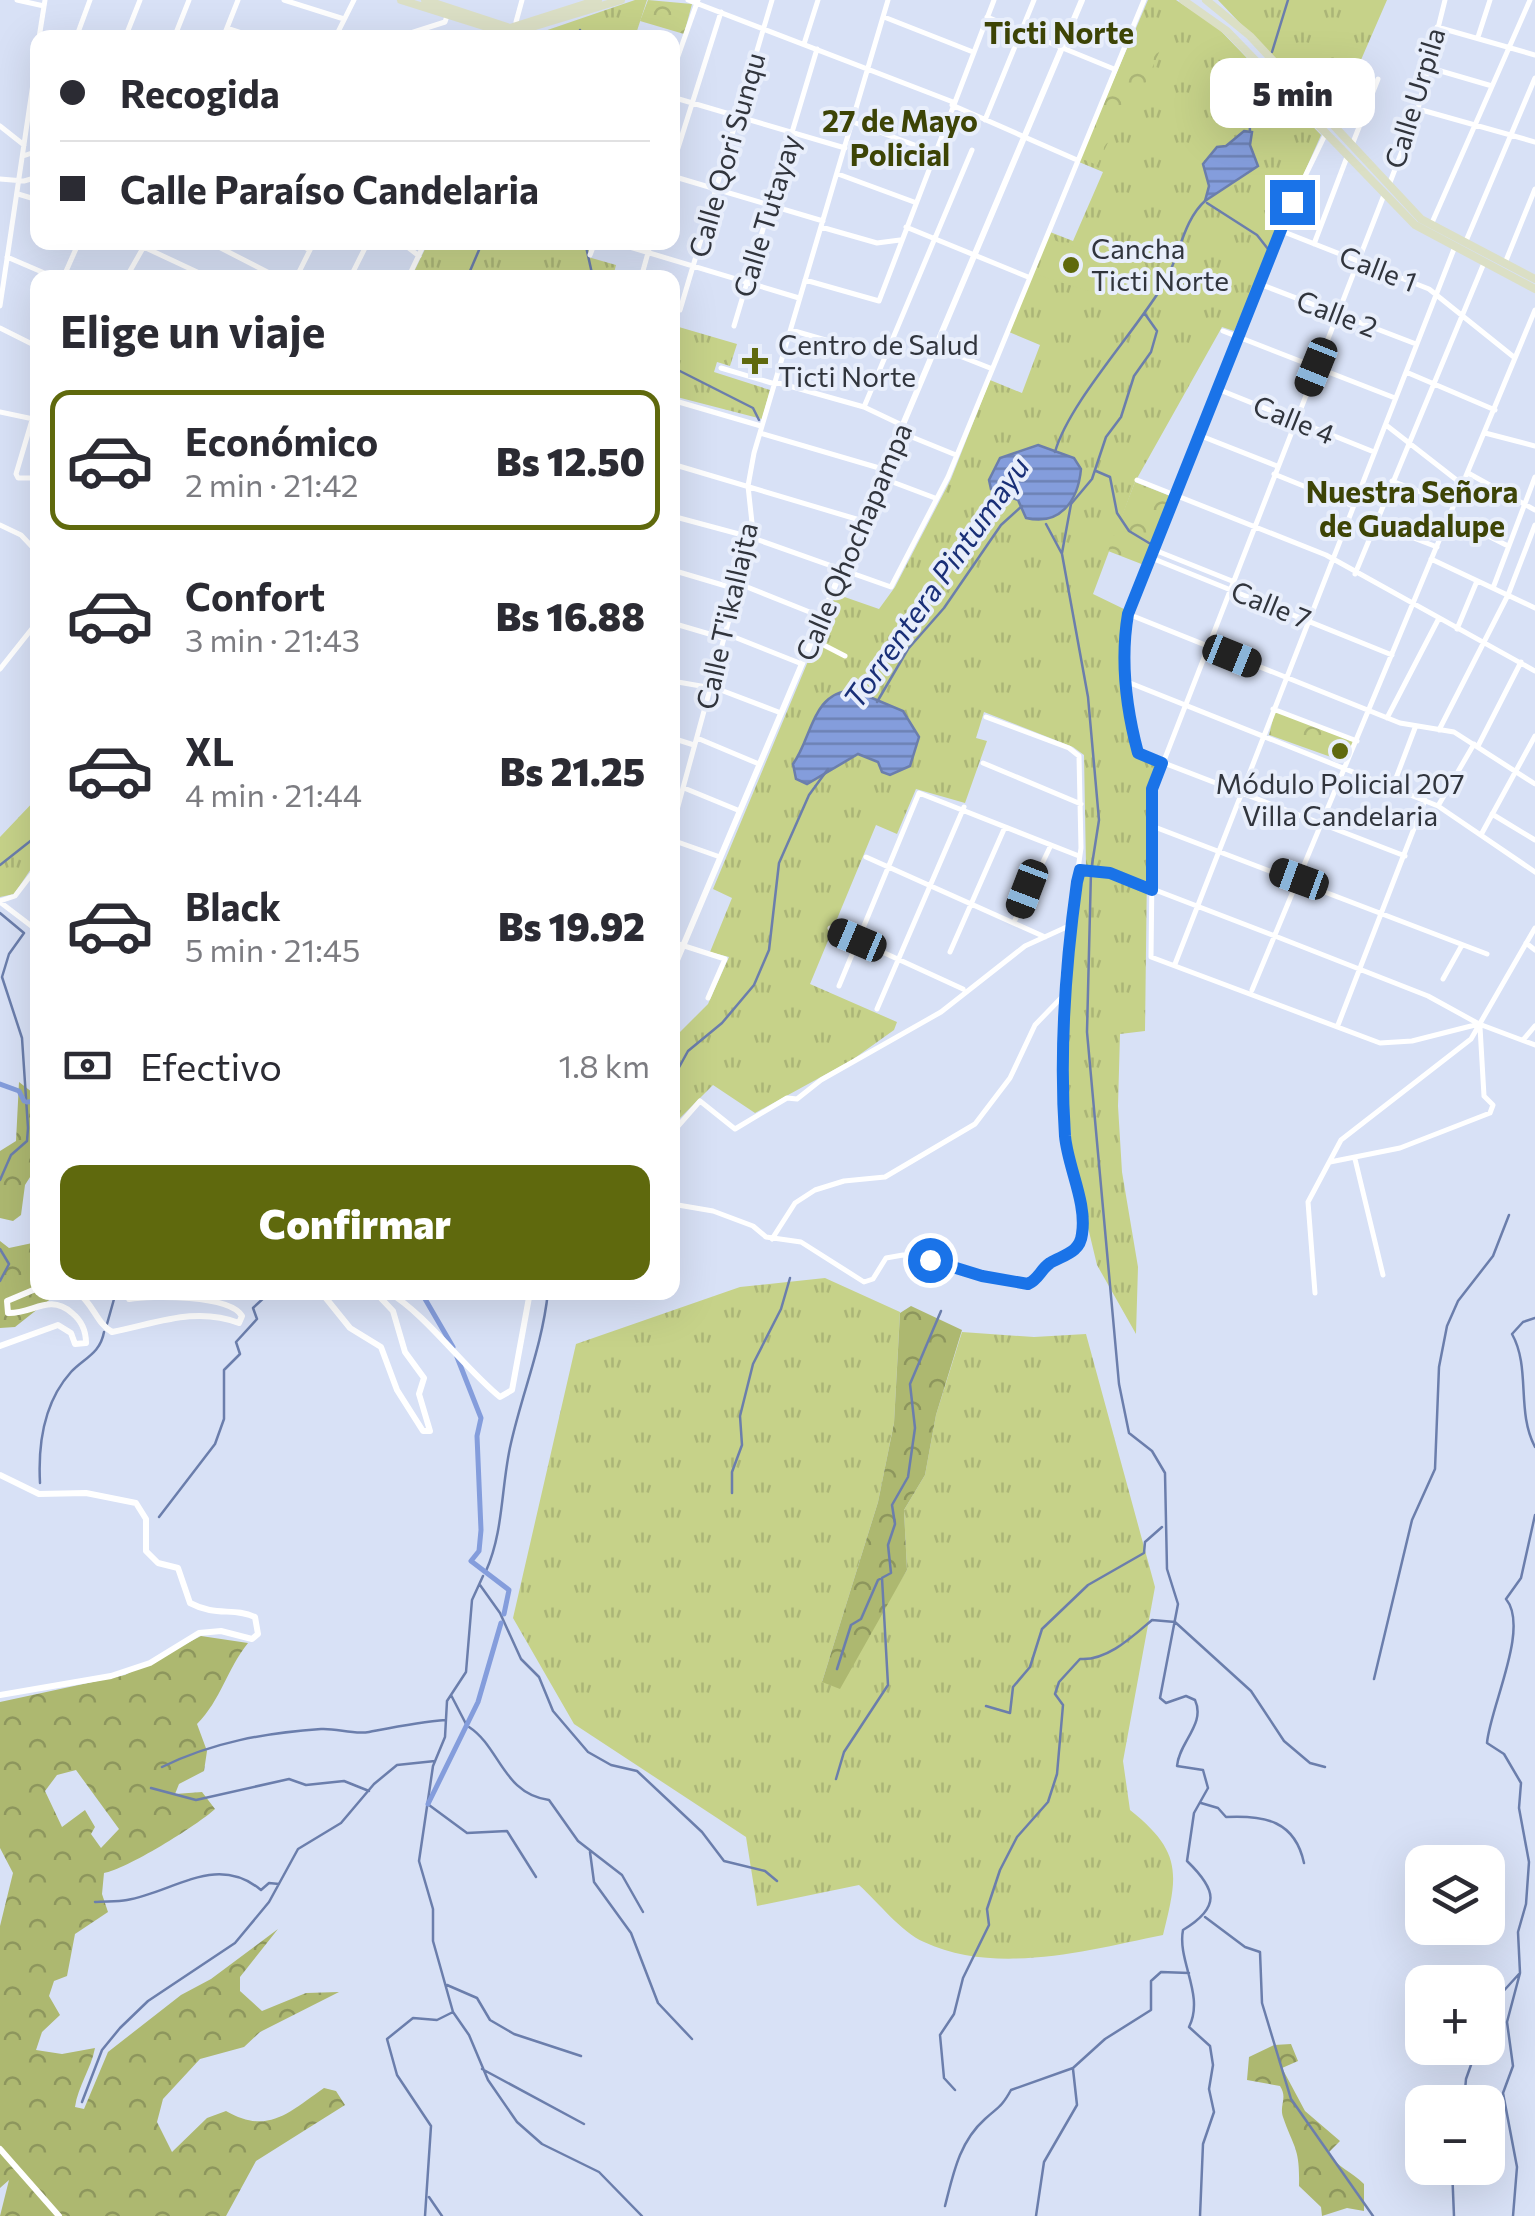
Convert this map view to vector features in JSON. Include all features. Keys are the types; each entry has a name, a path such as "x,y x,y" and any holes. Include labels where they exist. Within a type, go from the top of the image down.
{"main road":[{"path":"401,0 493,30"},
{"path":"425,0 510,30"},
{"path":"527,30 598,3 622,0"},
{"path":"1183,0 1227,31 1349,152"},
{"path":"1206,0 1235,21 1271,59 1415,226 1535,288"},
{"path":"1386,191 1431,225 1535,279"}],"street":[{"path":"17,0 44,3 40,30"},
{"path":"79,30 90,0"},
{"path":"128,30 140,0"},
{"path":"177,30 189,0"},
{"path":"284,0 344,20"},
{"path":"339,30 354,0"},
{"path":"519,30 522,0"},
{"path":"688,0 870,69 1076,160"},
{"name":"Calle Qori Sunqu","path":"680,310 772,0"},
{"path":"804,44 818,0"},
{"name":"Calle T'ikallajta","path":"680,801 750,537 748,486 761,429 888,0"},
{"path":"805,280 879,301 992,0"},
{"path":"985,120 1034,0"},
{"name":"Calle Qhochapampa","path":"680,952 1082,0"},
{"path":"680,518 750,537 891,587 956,456 1144,0"},
{"name":"Calle Urpila","path":"1176,964 1152,957 1152,789 1418,108 1444,0"},
{"path":"1478,38 1490,0"},
{"path":"1431,225 1530,0"},
{"path":"233,30 227,28 234,1"},
{"path":"680,50 697,1"},
{"path":"680,141 720,12"},
{"path":"420,30 445,22 448,16"},
{"path":"884,17 973,52"},
{"path":"987,17 1115,70"},
{"path":"1436,27 1535,55"},
{"name":"Calle Tutayay","path":"734,326 818,49"},
{"path":"1427,67 1492,86"},
{"path":"1465,243 1535,78"},
{"path":"1314,244 1378,79"},
{"path":"680,99 845,148"},
{"path":"1418,108 1535,142"},
{"path":"0,306 30,112"},
{"path":"854,122 933,152"},
{"path":"0,126 24,145"},
{"path":"1326,133 1279,230 1152,548 1128,614 1125,681 1138,753 1405,856"},
{"path":"864,408 972,150"},
{"path":"23,156 30,154"},
{"path":"838,174 914,202"},
{"path":"680,178 877,243 901,240"},
{"path":"0,179 30,179"},
{"path":"1505,263 1535,189"},
{"path":"18,194 30,198"},
{"path":"906,227 1028,277"},
{"name":"Calle 1","path":"1279,230 1436,295 1516,359"},
{"path":"1454,248 1195,906 1176,964 1388,1044 1479,1024"},
{"path":"148,250 193,270"},
{"path":"233,250 266,270"},
{"path":"300,270 310,250"},
{"path":"411,250 419,256"},
{"path":"412,270 422,250"},
{"path":"590,255 592,250"},
{"path":"638,250 799,298"},
{"path":"643,270 649,250"},
{"path":"4,261 34,270"},
{"path":"1354,574 1484,263"},
{"name":"Calle 2","path":"1258,283 1416,344"},
{"path":"1252,991 1535,310"},
{"path":"0,328 30,343"},
{"path":"790,330 860,350"},
{"path":"1224,331 1394,398"},
{"path":"937,347 991,369"},
{"path":"721,368 864,408 956,456"},
{"path":"1406,372 1495,410"},
{"name":"Calle 4","path":"1215,388 1374,452"},
{"path":"680,403 884,474 935,498"},
{"path":"0,412 30,419"},
{"path":"1385,425 1463,484"},
{"path":"1485,433 1535,446"},
{"path":"30,434 16,474 18,478 30,478"},
{"path":"1196,434 1277,466"},
{"path":"680,466 862,521"},
{"path":"1274,474 1352,506"},
{"path":"1468,474 1535,510"},
{"path":"1493,588 1535,477"},
{"path":"1138,480 1331,560 1535,670"},
{"path":"1392,481 1454,506"},
{"path":"1449,516 1508,546"},
{"path":"1376,523 1436,546"},
{"path":"1439,730 1508,595 1535,525"},
{"path":"0,526 20,535 30,546"},
{"name":"Calle 7","path":"1152,548 1392,655"},
{"path":"1523,556 1535,562"},
{"name":"Calle 7","path":"1149,557 1230,585"},
{"path":"1432,559 1535,608"},
{"path":"680,572 736,586 823,618"},
{"path":"1458,629 1478,581"},
{"path":"1128,614 1387,718 1415,728 1454,732 1535,784"},
{"path":"1387,718 1439,618"},
{"path":"680,625 724,635 802,664"},
{"path":"0,668 30,631"},
{"path":"814,640 845,656"},
{"path":"1438,806 1521,662"},
{"path":"1125,681 1438,806 1535,872"},
{"path":"680,682 710,688 780,713"},
{"path":"1273,709 1357,741"},
{"path":"680,1205 713,1210 772,1239 800,1242 864,1282 873,1278 886,1258 896,1255 1021,1285 1033,1282 1050,1263 1073,1251 1082,1236 1082,1210 1066,1148 1063,996 1080,870 1079,756 986,717"},
{"path":"1393,786 1415,728"},
{"path":"1482,833 1535,736"},
{"path":"680,739 760,764"},
{"path":"984,763 1080,804"},
{"path":"684,788 740,811"},
{"path":"839,986 918,793 964,807 1080,857"},
{"path":"1338,1026 1425,800"},
{"path":"876,1009 964,807"},
{"path":"1492,814 1535,840"},
{"path":"950,952 1005,826"},
{"path":"1152,826 1487,954"},
{"path":"680,843 720,857"},
{"path":"1015,920 1050,845"},
{"path":"866,857 971,900 1046,937"},
{"path":"1080,870 1110,873 1275,936 1428,996 1479,1024 1535,1045"},
{"path":"0,901 14,896 30,876"},
{"path":"0,901 30,924"},
{"path":"680,1124 700,1101 735,1129 787,1098 797,1099 821,1080 941,1012 964,990 1026,946 1071,925"},
{"path":"830,928 964,990"},
{"path":"1315,1293 1308,1202 1341,1140 1471,1039 1535,928"},
{"path":"1526,942 1535,950"},
{"path":"680,944 725,960 708,998"},
{"path":"1443,979 1462,945"},
{"path":"772,1239 795,1203 815,1190 844,1181 885,1177 975,1124 1010,1078 1035,1025 1063,996"},
{"path":"1329,1162 1400,1148 1490,1113 1492,1105 1484,1096 1479,1024"},
{"path":"1523,1040 1535,1026"},
{"path":"1355,1159 1383,1275"},
{"path":"0,1346 58,1325 72,1333 76,1344 86,1343 81,1322 62,1305 46,1303 8,1313 8,1301 30,1291"},
{"path":"86,1300 112,1332 182,1316 213,1314 239,1323 242,1316 234,1307 207,1300"},
{"path":"327,1300 350,1328 381,1347 397,1390 424,1432 430,1431 419,1394 424,1378 406,1352 398,1322 381,1300"},
{"path":"402,1300 458,1361 500,1397 512,1390 529,1300"},
{"path":"0,1476 39,1494 86,1493 136,1502 146,1520 146,1551 158,1563 178,1568 190,1603 218,1615 247,1613 255,1617 258,1634 252,1639 222,1631 199,1633 150,1662 111,1676 0,1695"},
{"path":"0,2149 59,2216"}],"green space":[{"path":"635,0 647,0 637,30 547,30"},
{"path":"648,0 692,4 684,34 640,21"},
{"path":"1148,0 1176,0 1217,27 1321,135 1234,331 1222,327 1135,482 1093,594 1126,610 1123,682 1130,736 1134,754 1156,764 1148,787 1145,1031 1120,1034 1118,1106 1122,1172 1138,1267 1136,1334 1097,1265 1073,1165 1066,1068 1068,979 1080,876 1086,866 1084,755 1073,747 984,712 976,738 987,741 965,803 916,789 897,834 876,825 810,984 897,1022 894,1030 852,1060 755,1113 713,1085 680,1118 680,1032 708,1004 729,957 710,952 732,898 713,889 836,594 879,609 895,587 951,479 990,380 1022,393 1040,345 1009,332 1050,232 1073,241 1103,172 1079,162"},
{"path":"1218,0 1387,0 1334,122"},
{"path":"1133,35 1161,48 1137,102 1124,110 1097,165 1080,158"},
{"name":"Cancha Ticti Norte","path":"1050,239 1104,256 1092,292 1038,275"},
{"path":"425,250 590,250 588,257 616,265 615,270 415,270"},
{"path":"680,327 737,344 730,366 717,362 714,372 770,390 762,419 680,398"},
{"path":"1135,482 1170,496 1144,565 1108,551"},
{"path":"1275,711 1354,742 1345,762 1269,735"},
{"path":"30,805 30,870 14,894 0,897 0,837"},
{"path":"19,1082 30,1091 30,1177 25,1185 21,1215 13,1221 0,1218 0,1151 16,1141"},
{"path":"0,1241 9,1248 30,1244 30,1300 49,1300 15,1327 0,1328"},
{"path":"825,1278 900,1312 894,1423 878,1502 822,1682 871,1629 907,1570 904,1510 925,1475 936,1415 962,1332 1034,1337 1086,1334 1155,1587 1123,1761 1130,1810 1160,1839 1172,1866 1172,1896 1163,1935 1043,1957 982,1957 952,1952 915,1937 859,1885 757,1906 746,1837 574,1724 513,1618 576,1344 740,1287"},
{"path":"911,1306 962,1330 936,1415 925,1475 904,1510 907,1570 840,1689 822,1682 878,1502 894,1423 900,1313"},
{"path":"201,1636 248,1643 197,1724 207,1751 204,1771 179,1784 175,1794 202,1792 215,1809 161,1846 104,1873 102,1894 108,1912 75,1934 67,1976 54,1981 49,1996 60,2015 42,2032 36,2050 62,2054 95,2048 75,2107 84,2109 108,2052 181,1995 211,1979 278,1929 240,1977 240,1991 262,2011 306,1993 339,1992 260,2032 244,2047 200,2059 163,2099 157,2122 172,2152 207,2118 226,2111 241,2118 266,2121 288,2113 324,2088 336,2091 345,2105 256,2161 226,2216 0,2216 9,2180 0,2188 0,1926 13,1873 0,1848 0,1702 125,1675","holes":["76,1770 119,1829 101,1848 91,1834 95,1827 85,1810 62,1827 45,1791 57,1775"]},
{"path":"1291,2044 1298,2061 1282,2068 1305,2111 1340,2141 1328,2153 1364,2184 1364,2211 1347,2208 1322,2216 1321,2207 1299,2186 1297,2155 1283,2117 1280,2086 1247,2080 1249,2057 1274,2045"}],"water":[{"path":"1244,131 1252,132 1250,145 1258,166 1205,201 1209,186 1203,164 1217,147 1226,146"},
{"path":"1038,445 1074,458 1081,469 1076,492 1065,509 1038,520 1026,518 1018,500 991,489 989,480 1000,458"},
{"path":"853,690 903,711 919,737 910,766 890,775 882,772 878,762 858,754 807,784 796,779 793,764 821,707 839,693"}],"waterway":[{"name":"Torrentera Pintumayu","path":"1272,52 1288,0"},
{"name":"Torrentera Pintumayu","path":"1250,132 1249,109 1261,72"},
{"name":"Torrentera Pintumayu","path":"1055,452 1074,411 1165,282 1187,228 1206,200"},
{"path":"1207,203 1257,235 1268,249"},
{"path":"470,270 479,250"},
{"path":"587,250 591,270"},
{"path":"1062,553 1071,504 1092,479 1106,437 1121,417 1134,376 1151,352 1157,331 1145,314"},
{"path":"680,371 753,408 759,420"},
{"path":"1096,471 1110,477 1117,513 1129,531 1149,543"},
{"name":"Torrentera Pintumayu","path":"877,702 908,649 944,608 1001,525 1022,506"},
{"path":"1046,524 1062,554 1088,697 1099,820 1091,871 1087,1032 1119,1384 1129,1433 1152,1451 1165,1473 1167,1569 1178,1604 1160,1698 1166,1703 1186,1696 1195,1700 1195,1725 1177,1766 1203,1770 1208,1788 1194,1813 1187,1861 1209,1890 1209,1906 1183,1930 1182,1942 1193,1990 1189,2027 1210,2046 1213,2065 1209,2089 1214,2112 1203,2144 1200,2216"},
{"name":"Torrentera Pintumayu","path":"680,1066 688,1051 722,1023 754,985 769,950 779,863 809,795 828,769"},
{"path":"0,865 30,841"},
{"path":"0,913 24,933 9,954 2,977 22,1038 28,1128 27,1141 11,1155 0,1180"},
{"path":"0,1084 19,1091 24,1101"},
{"path":"1374,1679 1412,1520 1435,1469 1439,1367 1447,1326 1458,1301 1493,1256 1509,1215"},
{"path":"0,1249 9,1264 0,1281"},
{"path":"732,1493 732,1472 742,1445 740,1416 753,1364 781,1309 790,1278"},
{"path":"107,1324 114,1300"},
{"path":"159,1517 215,1444 224,1419 224,1370 240,1354 236,1342 257,1319 253,1308 262,1300"},
{"path":"426,1300 453,1347"},
{"name":"Torrentera Pintumayu","path":"486,1571 496,1540 511,1443 547,1300"},
{"path":"837,1669 851,1625 861,1619 878,1580 891,1573 888,1545 895,1524 892,1505 908,1477 915,1428 910,1384 941,1311"},
{"path":"1535,1318 1523,1322 1512,1334 1521,1361 1526,1419 1535,1447"},
{"path":"40,1483 42,1439 54,1397 71,1372 95,1351 104,1332"},
{"path":"457,1357 481,1418 477,1436 481,1530 479,1551 471,1561 509,1590 504,1614"},
{"path":"1513,2216 1517,2167 1503,2093 1513,2066 1507,2022 1520,1973 1518,1932 1526,1904 1529,1862 1519,1808 1521,1783 1504,1754 1487,1743 1514,1629 1506,1599 1521,1578 1535,1515"},
{"path":"986,1706 1010,1713 1013,1687 1030,1667 1042,1629 1088,1585 1144,1553 1145,1542 1162,1527"},
{"name":"Torrentera Pintumayu","path":"425,2216 431,2126 397,2075 387,2039 413,2018 437,2020 453,2012 433,1941 433,1909 419,1861 433,1766 445,1737 447,1701 466,1672 472,1600 483,1576"},
{"path":"836,1779 844,1752 888,1685 882,1578"},
{"path":"480,1585 500,1613 521,1659 539,1677 553,1711 588,1752 611,1765 637,1771 702,1832 724,1861 765,1871 777,1881"},
{"path":"955,2090 944,2078 940,2035 954,2014 963,1978 989,1925 987,1909 1000,1870 1017,1837 1048,1802 1057,1774 1063,1705 1055,1694 1059,1682 1080,1659 1109,1652 1152,1620 1175,1622 1251,1691 1284,1741 1310,1763 1325,1767"},
{"path":"428,1804 478,1702 501,1623"},
{"path":"451,1695 466,1724"},
{"path":"162,1767 200,1751 260,1736 321,1729 363,1733 446,1720"},
{"path":"469,1727 521,1789 549,1800 578,1841 622,1875 643,1912"},
{"path":"82,2102 102,2050 120,2028 148,2001 235,1943 269,1902 298,1849 341,1823 374,1784 397,1765 435,1761"},
{"path":"151,1788 196,1800 289,1779 306,1785 344,1781 369,1791"},
{"path":"1201,1803 1218,1808 1226,1817 1253,1817 1286,1829 1300,1849 1304,1863"},
{"path":"429,1805 467,1833 507,1831 536,1877"},
{"path":"590,1852 594,1882 631,1933 658,2003 692,2039"},
{"path":"95,1902 127,1900 211,1875 244,1879 261,1890 269,1883 279,1884"},
{"path":"1205,1917 1245,1947 1260,1952 1262,2003 1291,2099 1373,2216"},
{"path":"945,2206 958,2160 969,2138 1011,2090 1073,2068 1105,2039 1151,2010 1151,1981 1161,1972 1189,1973"},
{"path":"1505,1989 1519,1974"},
{"path":"447,1985 477,1998 490,2020 514,2034 581,2056"},
{"path":"453,2012 469,2035 488,2080 517,2122 542,2144 599,2172 642,2216"},
{"path":"1465,2085 1471,2065"},
{"path":"482,2069 584,2124"},
{"path":"1036,2216 1044,2162 1077,2105 1073,2069"},
{"path":"1453,2185 1454,2216"},
{"path":"429,2197 442,2216"}],"place":[{"name":"Cancha Ticti Norte","path":"1071,265"},
{"name":"Centro de Salud Ticti Norte","path":"755,361"},
{"name":"Módulo Policial 207 Villa Candelaria","path":"1340,751"}],"district":[{"name":"Ticti Norte","path":"1059,34"},
{"name":"27 de Mayo Policial","path":"900,139"},
{"name":"Nuestra Señora de Guadalupe","path":"1412,510"}],"route":[{"path":"930,1260 1021,1285 1037,1279 1050,1263 1066,1256 1080,1242 1082,1210 1066,1148 1062,1058 1063,976 1077,882 1080,870 1110,873 1152,890 1152,789 1162,763 1138,753 1130,724 1124,665 1126,623 1196,434 1292,202"}]}
